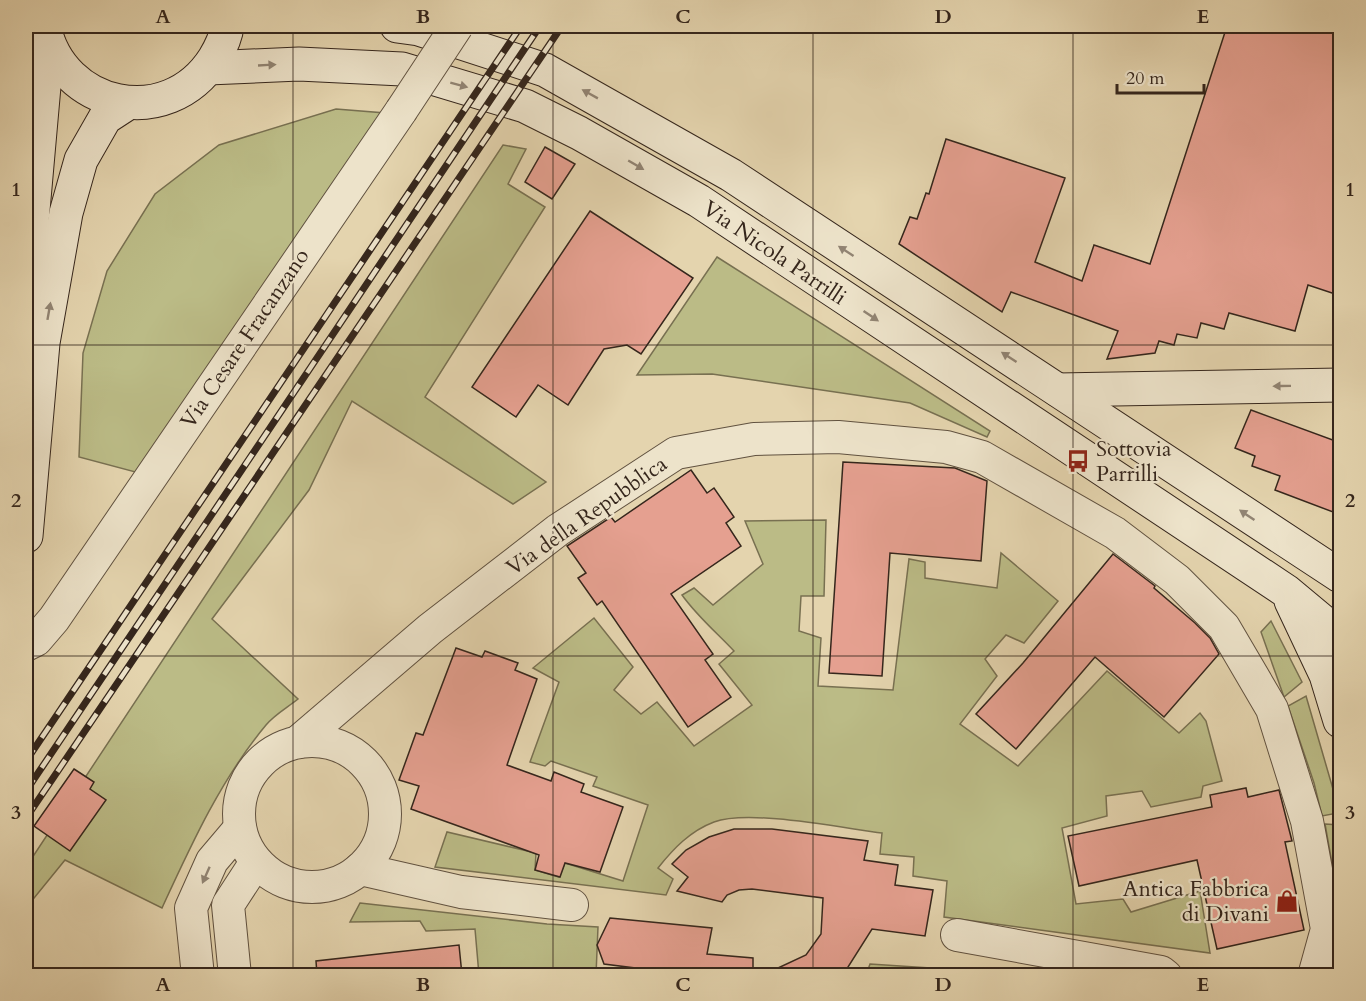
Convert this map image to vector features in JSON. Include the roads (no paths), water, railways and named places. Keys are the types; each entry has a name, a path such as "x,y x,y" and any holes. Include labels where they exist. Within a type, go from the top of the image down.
{"main road":[{"path":"46,33 60,65 79,84 102,97 128,103 151,102 172,95 192,84 208,68 220,49 227,26"},
{"name":"Via Nicola Parrilli","path":"397,26 419,30 545,70 731,175 1341,576"},
{"path":"26,289 46,33"},
{"name":"Via Nicola Parrilli","path":"208,68 299,64 402,69 525,106 699,201 1286,591 1341,636"},
{"path":"26,536 43,343 66,213 81,160 105,118 128,103"},
{"path":"1058,390 1341,386"},
{"path":"1286,591 1326,675 1341,721"}],"street":[{"name":"Via Cesare Fracanzano","path":"26,645 36,640 54,619 457,26"},
{"name":"Via della Repubblica","path":"298,742 430,629 540,544 676,453 754,439 838,437 946,447 982,457 1115,533 1177,580 1224,627 1272,709 1307,821 1327,929 1314,975"},
{"path":"298,742 322,742 345,749 364,763 378,783 385,805 384,829 375,851 360,869 334,883 306,888 287,883 269,874 256,862 245,846 240,828 239,805 246,783 252,774 259,764 277,750 298,742"},
{"path":"198,975 191,908 212,861 240,828"},
{"path":"235,975 228,905 256,862"},
{"path":"360,869 461,892 572,905"},
{"path":"957,935 1161,972 1166,975"}],"railway":[{"path":"26,761 521,26"},
{"path":"26,791 540,26"},
{"path":"26,818 562,26"}],"place":[{"name":"Sottovia Parrilli","path":"1078,461"},
{"name":"Antica Fabbrica di Divani","path":"1287,901"}]}
